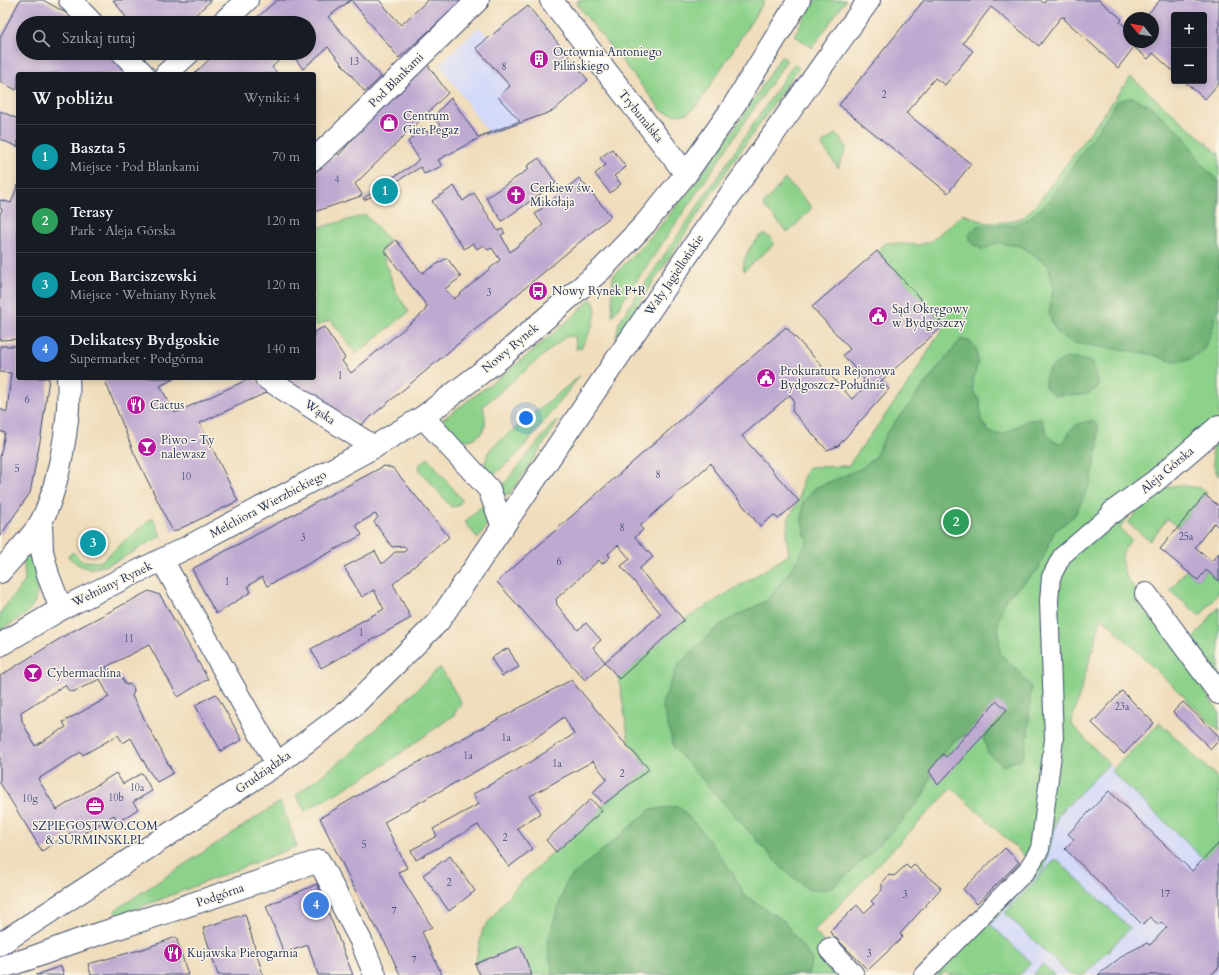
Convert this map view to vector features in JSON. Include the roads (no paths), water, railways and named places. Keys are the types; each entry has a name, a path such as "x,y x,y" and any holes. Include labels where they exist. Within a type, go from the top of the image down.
{"main road":[{"path":"70,0 85,16"},
{"path":"230,16 247,0"},
{"name":"Pod Blankami","path":"316,157 478,0"},
{"name":"Trybunalska","path":"551,0 686,174"},
{"path":"686,174 731,110 799,0"},
{"name":"Wały Jagiellońskie","path":"486,554 693,247 869,0"},
{"path":"130,60 141,72"},
{"path":"168,72 181,60"},
{"name":"Nowy Rynek","path":"374,447 423,417 498,359 602,269 645,224 686,174"},
{"name":"Wełniany Rynek","path":"0,572 41,523 52,493 60,462 67,413 68,380"},
{"name":"Wąska","path":"269,380 374,447"},
{"path":"423,417 489,489 503,527"},
{"name":"Aleja Górska","path":"1113,512 1154,482 1219,426"},
{"name":"Melchiora Wierzbickiego","path":"162,560 266,506 374,447"},
{"name":"Wełniany Rynek","path":"41,523 42,551 48,575 61,609"},
{"name":"Grudziądzka","path":"0,944 277,764 350,709 438,622 486,554"},
{"path":"162,560 277,764"},
{"name":"Wełniany Rynek","path":"0,645 61,609 162,560"},
{"path":"1146,594 1219,693"},
{"name":"Podgórna","path":"0,967 23,962 61,946 184,908 319,861 361,941 375,975"},
{"path":"830,949 853,975"}],"street":[{"path":"923,975 1027,870 1040,849 1054,739 1049,601 1051,577 1062,556 1113,512"}],"place":[{"name":"Octownia Antoniego Pilińskiego","path":"539,59"},
{"name":"Centrum Gier Pegaz","path":"389,123"},
{"name":"Baszta 5","path":"385,191"},
{"name":"Cerkiew św. Mikołaja","path":"516,195"},
{"name":"Nowy Rynek P+R","path":"538,291"},
{"name":"Sąd Okręgowy w Bydgoszczy","path":"878,316"},
{"name":"Prokuratura Rejonowa Bydgoszcz-Południe","path":"766,378"},
{"name":"Cactus","path":"136,405"},
{"name":"Piwo - Ty nalewasz","path":"147,447"},
{"name":"Terasy","path":"956,522"},
{"name":"Leon Barciszewski","path":"93,543"},
{"name":"Cybermachina","path":"33,673"},
{"name":"SZPIEGOSTWO.COM & SURMINSKI.PL","path":"95,806"},
{"name":"Delikatesy Bydgoskie","path":"316,905"},
{"name":"Kujawska Pierogarnia","path":"173,953"}]}
